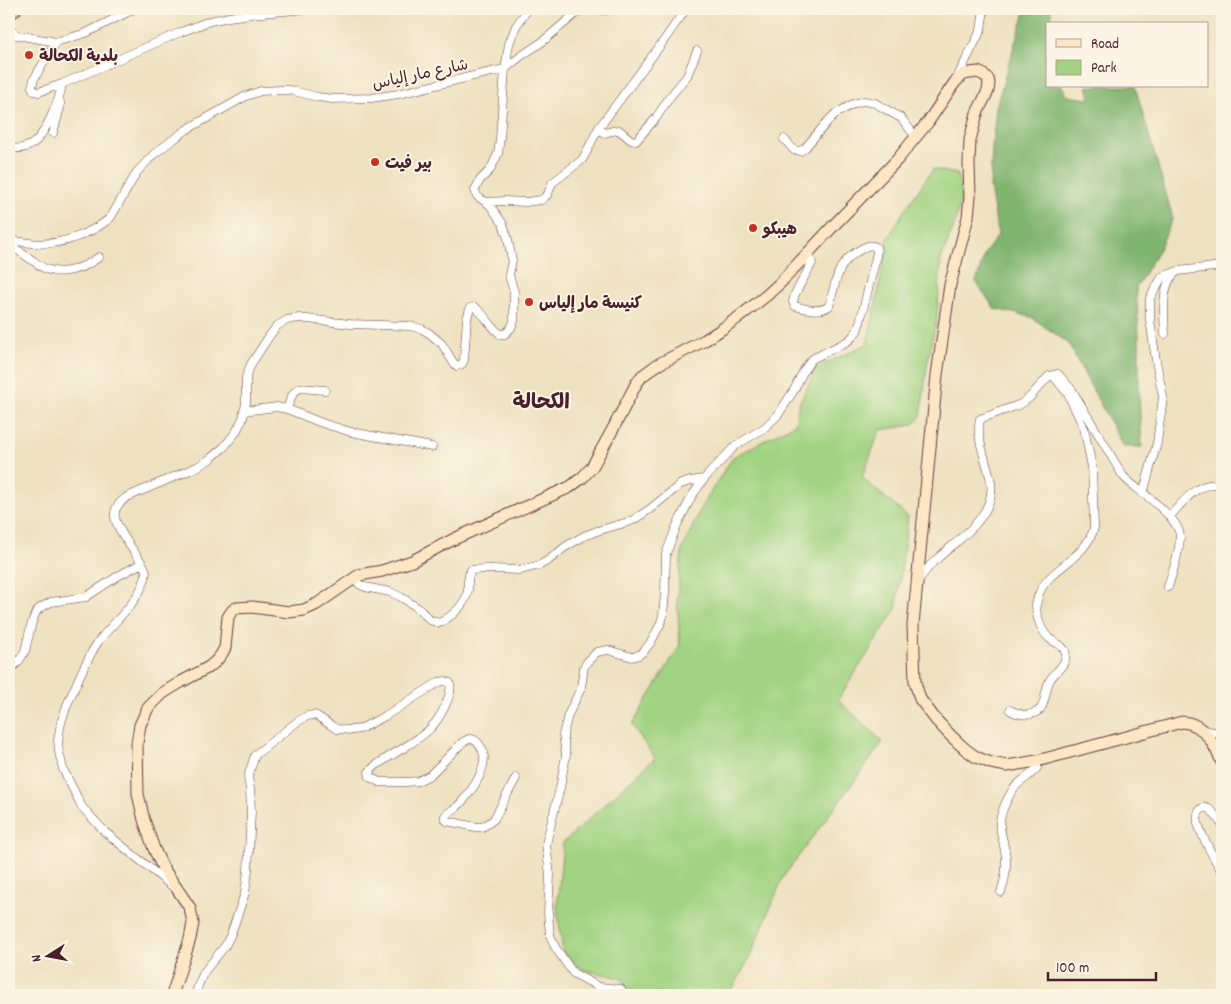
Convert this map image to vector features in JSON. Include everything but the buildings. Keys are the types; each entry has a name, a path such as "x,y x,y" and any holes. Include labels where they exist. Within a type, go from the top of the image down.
{"highway":[{"path":"9,13 14,9"}],"main road":[{"path":"172,995 190,939 193,923 190,908 163,868 154,849 144,820 138,794 137,743 139,730 148,708 163,694 209,668 222,655 226,642 228,617 236,608 252,607 289,612 304,610 317,604 354,577 382,571 412,561 463,535 570,487 583,477 592,467 642,376 657,365 705,340 739,317 780,283 897,160 928,122 956,82 964,74 970,72 978,72 984,75 989,83 988,91 977,112 970,140 968,217 950,285 937,375 913,625 915,682 920,698 936,720 965,749 976,757 991,763 1007,766 1037,761 1182,722 1197,725 1203,730 1210,738 1222,762"}],"street":[{"path":"9,29 18,35 56,42 86,33 134,9"},
{"path":"56,42 32,83 34,91 39,92 62,84 210,21 250,14 307,9"},
{"path":"180,893 105,832 82,807 63,769 59,752 59,731 74,688 93,650 140,590 146,572 120,530 115,512 119,503 127,497 197,467 224,447 240,426 246,403 246,377 251,364 277,326 287,320 298,318 350,324 422,328 442,344 457,366 464,360 467,319 470,308 473,307 479,310 491,326 500,334 508,332 514,321 514,292 509,276 512,260 508,239 503,224 494,210 477,196 475,190 480,180 490,170 498,154 509,44 516,26 528,9"},
{"path":"505,69 582,10 614,9"},
{"path":"486,202 526,202 541,200 545,197 552,183 582,160 598,129 686,9"},
{"path":"956,82 981,30 984,9"},
{"path":"598,129 605,133 619,130 633,142 638,140 688,76 697,51"},
{"name":"شارع مار إلياس","path":"9,239 29,244 55,243 73,239 106,222 116,209 137,172 154,154 186,130 236,101 254,93 271,90 289,90 332,99 372,98 398,94 505,69"},
{"path":"9,148 19,149 36,141 45,128 59,98 62,84"},
{"path":"53,133 61,105 59,98"},
{"path":"784,139 794,150 801,151 835,114 853,104 864,101 875,103 901,118 916,137"},
{"path":"9,245 42,267 57,272 82,268 99,258"},
{"path":"624,995 621,989 599,986 573,973 555,947 550,935 548,913 550,875 546,844 566,755 563,735 568,715 581,688 584,667 587,662 597,652 608,650 632,657 639,655 651,642 663,616 665,559 668,548 689,500 704,478 735,446 764,428 778,415 812,358 848,341 857,331 875,261 876,247 868,245 842,264 837,274 829,306 823,310 795,306 793,298 812,263 808,258 798,264"},
{"path":"1143,494 1157,443 1163,396 1150,320 1150,298 1162,276 1178,271 1222,266"},
{"path":"1165,334 1164,298 1170,279 1175,272"},
{"path":"918,582 936,559 961,538 984,514 990,498 991,485 981,444 980,419 1021,404 1030,397 1046,378 1058,374 1072,390 1123,476 1170,516 1178,527 1179,545 1168,587"},
{"path":"1010,710 1023,715 1030,715 1040,711 1043,707 1050,681 1061,668 1065,651 1062,646 1049,638 1043,630 1038,619 1036,604 1042,587 1083,549 1092,538 1094,528 1092,467 1084,428 1068,394 1052,375"},
{"path":"287,409 297,389 325,390"},
{"path":"244,411 277,407 351,432 432,447"},
{"path":"354,577 364,587 390,592 401,597 418,608 430,620 439,623 465,600 471,570 521,570 540,565 584,536 635,519 681,484 704,478"},
{"path":"1170,516 1194,491 1210,484 1222,485"},
{"path":"9,671 19,661 25,651 32,622 40,608 51,602 86,597 142,563"},
{"path":"196,995 204,972 225,946 231,934 245,893 251,812 248,777 255,755 297,722 307,716 314,715 337,729 360,729 370,725 439,682 448,682 451,688 450,694 441,716 434,725 424,736 375,766 369,772 370,777 379,782 418,781 430,776 463,742 471,738 475,740 482,752 483,766 467,796 455,809 447,813 445,819 447,822 476,827 486,825 494,819 516,778"},
{"path":"1203,730 1218,733 1222,736"},
{"path":"1001,892 1004,882 1006,854 1000,818 1013,789 1032,774 1037,768 1037,761"},
{"path":"1222,824 1209,810 1204,808 1198,812 1198,822 1204,837 1222,872"}],"green space":[{"path":"1026,9 1051,9 1050,22 1046,22 1046,88 1063,88 1068,96 1090,99 1087,88 1136,88 1173,218 1159,249 1136,288 1142,447 1123,447 1068,343 1031,317 995,309 976,282 985,253 998,235 990,187 992,147 996,107"},
{"path":"933,169 957,174 962,194 955,224 941,259 937,317 927,366 921,416 913,425 880,430 862,478 908,517 896,609 838,700 883,742 783,877 750,957 729,995 633,995 621,978 583,970 563,953 557,907 563,843 655,758 632,725 680,645 677,599 682,550 703,504 733,457 795,424 799,404 816,368 867,344 888,238"}],"place":[{"name":"بلدية الكحالة","path":"29,55"},
{"name":"بير فيت","path":"375,162"},
{"name":"هيبكو","path":"753,228"},
{"name":"كنيسة مار إلياس","path":"529,302"}],"district":[{"name":"الكحالة","path":"541,401"}]}
